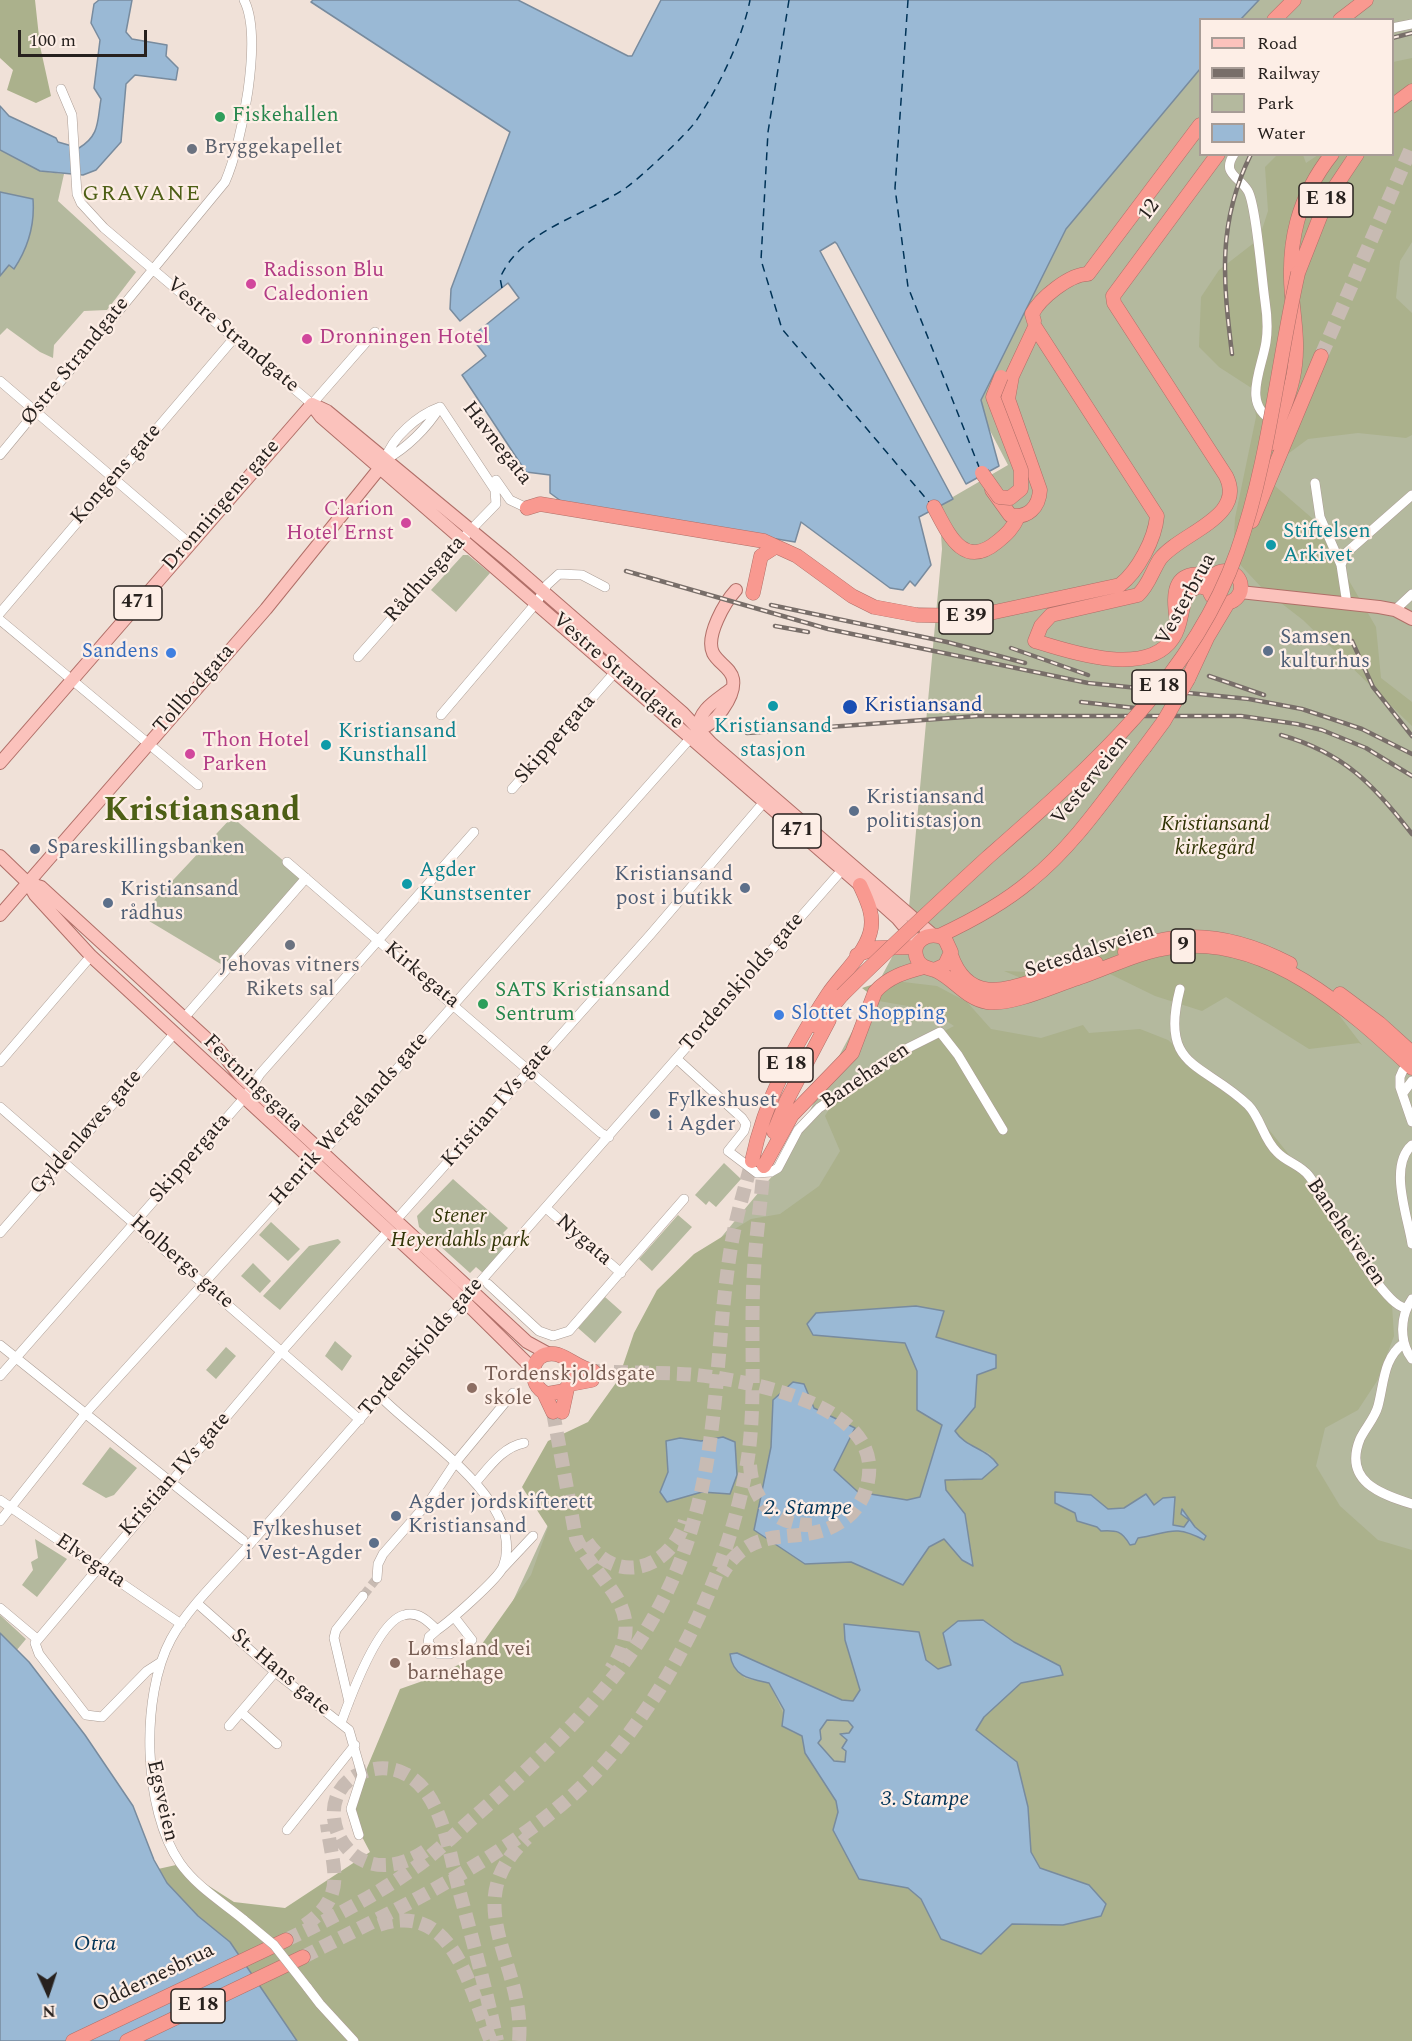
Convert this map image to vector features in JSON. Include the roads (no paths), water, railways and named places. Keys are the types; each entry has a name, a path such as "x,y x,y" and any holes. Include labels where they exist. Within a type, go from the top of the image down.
{"highway":[{"path":"1276,18 1294,0"},
{"path":"1343,18 1366,0"},
{"path":"1394,96 1412,84"},
{"path":"1394,104 1412,91"},
{"path":"1394,115 1412,103"},
{"path":"934,507 957,544 972,552 981,552 1011,530 1018,517 1036,507 1040,490 1008,399 1012,376 1034,324 1032,314 1043,298 1080,274 1088,274 1199,126"},
{"name":"12","path":"1216,156 1114,292 1114,303 1228,481 1230,492 1224,510 1160,559 1138,595 1051,615 1041,626 1035,641 1088,656 1123,659 1152,655 1169,644 1178,628 1174,591 1178,583 1192,574 1221,585"},
{"path":"1284,425 1297,345 1291,269 1292,239 1307,192 1331,156"},
{"name":"E 18","path":"1304,251 1311,220 1322,192 1345,156"},
{"name":"E 18","path":"1304,251 1327,200 1356,156"},
{"name":"Vesterbrua","path":"758,1163 787,1100 842,995 915,923 1093,763 1153,696 1191,642 1223,584 1252,505 1262,464 1283,339 1304,251"},
{"path":"1018,517 1010,515 1005,510 982,473 999,496 1010,498 1021,489 1020,470 993,397 1026,327 1034,324"},
{"name":"E 39","path":"527,508 540,504 615,518 631,517 764,541 797,556 852,596 874,607 916,615 976,616 1120,585 1132,575 1156,527 1156,516 1034,324"},
{"path":"1284,425 1321,356"},
{"name":"Vesterveien","path":"936,935 972,920 1029,882 1056,858 1164,721 1188,679 1207,638 1221,585 1235,565 1284,425"},
{"path":"753,593 761,556 765,551 775,547"},
{"path":"1221,585 1240,582 1240,592"},
{"path":"857,955 872,927 869,903 860,885"},
{"name":"Vesterveien","path":"951,952 972,920"},
{"path":"936,935 951,952"},
{"name":"E 18","path":"758,1163 766,1106 783,1070 839,978 857,955 876,948 917,945 924,937 936,935"},
{"name":"Setesdalsveien","path":"951,952 965,978 983,990 998,991 1094,964 1150,941 1195,936 1235,941 1275,956 1320,981 1363,1010 1412,1063"},
{"path":"917,945 917,958 929,969"},
{"name":"Setesdalsveien","path":"929,969 975,999 994,1003 1035,992 1159,949 1195,946 1231,949 1276,967 1323,993 1412,1063"},
{"name":"E 18","path":"758,1163 792,1115 852,1053 875,992 881,984 899,974 945,965 951,952"},
{"path":"544,1393 554,1395 569,1386 592,1376 559,1354 549,1354 539,1359 533,1369 533,1380 558,1412 569,1386 573,1371 570,1362"},
{"name":"Oddernesbrua","path":"73,2041 286,1940"},
{"name":"Oddernesbrua","path":"127,2041 303,1957"}],"main road":[{"name":"Vestre Strandgate","path":"312,404 321,417 383,465 539,597 694,733 936,935"},
{"name":"Dronningens gate","path":"0,762 312,404"},
{"name":"Tollbodgata","path":"0,915 266,609 383,465"},
{"name":"Vestre Strandgate","path":"694,733 704,710 732,688 730,672 713,653 712,645 722,608 736,590"},
{"path":"1240,592 1395,610 1412,619"},
{"name":"Vestre Strandgate","path":"694,733 764,802 897,918 917,945"},
{"name":"Festningsgata","path":"0,856 28,883 35,895 91,956 174,1034 323,1152 397,1219 469,1296"},
{"name":"Festningsgata","path":"28,883 41,887 184,1018 248,1092 314,1161 388,1231 469,1296"},
{"path":"469,1296 527,1342 549,1354"},
{"path":"469,1296 533,1369"}],"street":[{"path":"152,270 220,190 236,156 251,59 252,27 244,0"},
{"path":"1394,28 1412,24"},
{"name":"Vestre Strandgate","path":"61,89 72,115 77,194 81,203 104,228 152,270 312,404"},
{"path":"1233,156 1229,169 1231,175 1249,192 1267,312 1266,340 1256,386 1256,400 1263,415 1284,425"},
{"name":"Østre Strandgate","path":"0,455 152,270"},
{"name":"Dronningens gate","path":"312,404 375,332"},
{"name":"Kongens gate","path":"0,613 235,338"},
{"path":"0,381 189,543"},
{"name":"Tollbodgata","path":"383,465 431,421 440,407"},
{"name":"Havnegata","path":"440,407 455,421 510,500 527,508"},
{"name":"Havnegata","path":"440,407 495,490 496,504"},
{"path":"1315,483 1320,517 1341,565 1347,604"},
{"path":"1341,565 1346,553 1412,495"},
{"name":"Rådhusgata","path":"358,657 496,504"},
{"path":"441,715 553,578 566,572 582,575 605,587"},
{"path":"1395,610 1412,594"},
{"path":"0,620 198,784"},
{"name":"Skippergata","path":"512,789 619,667"},
{"name":"Henrik Wergelands gate","path":"6,1514 86,1414 574,871 694,733"},
{"name":"Kristian IVs gate","path":"397,1219 650,935 764,802"},
{"name":"Skippergata","path":"0,1376 248,1092 260,1074 474,832"},
{"name":"Kirkegata","path":"287,862 601,1133 609,1137"},
{"name":"Tordenskjolds gate","path":"171,1639 198,1604 842,870"},
{"path":"184,1018 306,878"},
{"path":"0,1062 91,956"},
{"name":"Baneheiveien","path":"1180,989 1173,1019 1178,1044 1185,1057 1199,1071 1224,1086 1248,1106 1277,1152 1299,1166 1310,1177 1329,1212 1380,1286 1400,1307 1405,1308"},
{"name":"Banehaven","path":"677,1059 742,1118 746,1124 744,1131 728,1151 757,1173 771,1172 778,1168 798,1130 819,1108 844,1089 934,1034 943,1033 1003,1130"},
{"name":"Gyldenløves gate","path":"0,1233 174,1034"},
{"path":"1412,1063 1403,1070 1400,1077 1412,1122"},
{"path":"1403,1093 1412,1081"},
{"name":"Holbergs gate","path":"0,1107 360,1420"},
{"path":"1412,1145 1403,1155 1401,1168 1402,1196 1412,1244"},
{"path":"488,1284 539,1331 553,1336 569,1331 684,1199"},
{"name":"Nygata","path":"546,1208 621,1273"},
{"name":"Kristian IVs gate","path":"37,1639 282,1351 388,1231"},
{"path":"1412,1299 1405,1308 1404,1343 1412,1359"},
{"path":"1404,1343 1390,1358 1377,1411 1360,1440 1356,1457 1360,1476 1374,1490 1412,1504"},
{"path":"0,1345 243,1540"},
{"path":"377,1578 378,1563 383,1554 431,1498 455,1463 513,1393"},
{"path":"381,1397 476,1482 500,1520 505,1552 502,1569"},
{"path":"476,1482 503,1452 513,1445 524,1443"},
{"name":"Elvegata","path":"0,1500 6,1514 97,1568 181,1624"},
{"path":"455,1618 472,1640 450,1654 439,1654 430,1649 429,1637 455,1618 533,1536"},
{"path":"349,1702 334,1638 336,1630 363,1596"},
{"name":"St. Hans gate","path":"198,1604 275,1672 350,1730 362,1775 351,1809 359,1835"},
{"path":"0,1608 37,1639 35,1649 86,1715 94,1718 102,1718 147,1671 161,1662"},
{"path":"341,1723 360,1672 392,1621 403,1615 416,1615 437,1630"},
{"name":"Egsveien","path":"171,1639 161,1662 151,1704 149,1742 155,1789 169,1845 192,1878 274,1945 326,2011 354,2041"},
{"path":"228,1726 275,1672"},
{"path":"242,1712 277,1744"},
{"path":"287,1830 355,1745"}],"water":[{"path":"99,0 132,0 126,32 132,39 167,45 166,56 178,68 176,80 135,75 126,84 121,142 96,170 83,175 40,171 0,150 0,106 9,116 56,138 58,142 79,148 91,138 96,127 101,99 94,88 100,40 91,23 94,4"},
{"path":"313,0 518,0 632,56 661,0 1259,0 1242,18 1199,18 1199,70 1066,229 981,400 999,466 966,484 837,244 835,242 820,251 953,499 919,517 931,565 915,586 910,581 903,590 890,588 801,522 795,542 565,504 550,493 550,475 526,472 462,375 486,356 471,337 519,298 508,283 460,321 450,309 451,289 510,132 311,2"},
{"path":"0,192 33,199 33,209 30,236 23,253 14,269 9,265 0,276"},
{"name":"2. Stampe","path":"916,1306 944,1311 936,1337 996,1355 996,1368 977,1375 975,1407 955,1431 998,1465 982,1479 945,1480 946,1490 965,1514 973,1566 962,1560 944,1539 929,1547 903,1585 851,1562 805,1564 754,1530 771,1447 773,1400 793,1382 804,1384 814,1408 855,1428 834,1470 858,1492 907,1500 920,1497 942,1425 917,1410 917,1371 905,1343 813,1335 807,1324 816,1313"},
{"path":"723,1437 735,1442 737,1475 730,1494 702,1492 667,1502 660,1492 668,1472 666,1441 680,1438 701,1441"},
{"path":"1055,1492 1091,1495 1108,1509 1124,1508 1146,1494 1154,1505 1163,1498 1175,1497 1173,1525 1184,1527 1189,1520 1181,1514 1182,1509 1195,1527 1206,1536 1204,1540 1185,1532 1171,1531 1138,1538 1135,1544 1130,1545 1118,1532 1101,1531 1097,1527 1077,1521 1075,1513 1055,1503"},
{"name":"3. Stampe","path":"983,1620 1014,1642 1060,1666 1063,1675 1021,1683 984,1717 976,1730 1017,1762 1028,1807 1031,1852 1040,1868 1089,1885 1106,1904 1101,1916 1063,1925 1012,1924 981,1954 941,1939 921,1899 908,1888 859,1879 833,1830 838,1812 836,1801 805,1753 802,1736 782,1726 784,1710 769,1683 744,1676 735,1668 730,1654 737,1653 842,1700 853,1701 860,1690 845,1640 844,1624 919,1632 926,1660 938,1669 951,1665 943,1633 958,1621","holes":["827,1720 848,1721 853,1727 849,1733 840,1734 847,1740 842,1748 846,1751 845,1762 834,1761 818,1743 821,1739 820,1730"]},
{"name":"Otra","path":"0,1633 29,1662 85,1735 133,1806 154,1860 167,1883 198,1916 230,1942 297,2041 0,2041"}],"tunnel":[{"path":"1321,356 1412,146"},
{"path":"286,1940 382,1889 444,1845 576,1721 634,1649 658,1609 678,1567 694,1520 702,1486 709,1451 732,1241 752,1161"},
{"path":"303,1957 436,1888 531,1828 561,1805 596,1772 629,1734 658,1691 685,1644 708,1595 726,1546 740,1497 751,1428 754,1270 764,1166"},
{"path":"593,1371 697,1375 772,1389 825,1409 846,1424 862,1442 869,1463 867,1487 861,1502 851,1514 829,1528 813,1533 780,1537 750,1545 735,1556 722,1574"},
{"path":"553,1412 576,1538 624,1613 626,1629 622,1648 611,1669"},
{"path":"750,1465 755,1489 768,1508 787,1521 812,1525"},
{"path":"587,1542 600,1556 613,1564 628,1568 642,1566 656,1560 668,1550 678,1537 685,1521"},
{"path":"363,1596 377,1578"},
{"path":"425,1851 396,1864 372,1864 353,1854 340,1838 334,1818 336,1798 348,1781 370,1770 386,1768 401,1772 415,1780 433,1802 446,1837 497,2041"},
{"path":"305,1925 319,1914 328,1903 333,1891 334,1867 327,1824"},
{"path":"519,2041 518,2012 495,1911 496,1887 506,1863 527,1838"},
{"path":"379,1925 404,1920 425,1925 441,1936 455,1954 466,1974 490,2039"}],"railway":[{"path":"1394,38 1412,33"},
{"path":"1232,354 1226,301 1225,252 1232,204 1250,156"},
{"path":"626,571 828,629 1088,683 1249,699 1302,709 1362,729 1412,754"},
{"path":"771,605 947,642 1025,663"},
{"path":"775,626 808,632"},
{"path":"1352,641 1373,687 1412,736"},
{"path":"1011,648 1088,675"},
{"path":"1209,676 1264,695"},
{"path":"1081,702 1144,709"},
{"path":"747,733 978,716 1241,716 1322,730 1366,748 1412,776"},
{"path":"1281,735 1323,751 1356,772 1384,800 1412,834"}],"place":[{"name":"Fiskehallen","path":"220,117"},
{"name":"Bryggekapellet","path":"192,149"},
{"name":"Radisson Blu Caledonien","path":"251,284"},
{"name":"Dronningen Hotel","path":"307,339"},
{"name":"Clarion Hotel Ernst","path":"406,523"},
{"name":"Stiftelsen Arkivet","path":"1271,545"},
{"name":"Samsen kulturhus","path":"1268,651"},
{"name":"Sandens","path":"171,653"},
{"name":"Kristiansand stasjon","path":"773,706"},
{"name":"Kristiansand","path":"850,707"},
{"name":"Kristiansand Kunsthall","path":"326,745"},
{"name":"Thon Hotel Parken","path":"190,754"},
{"name":"Kristiansand politistasjon","path":"854,811"},
{"name":"Spareskillingsbanken","path":"35,849"},
{"name":"Agder Kunstsenter","path":"407,884"},
{"name":"Kristiansand post i butikk","path":"745,888"},
{"name":"Kristiansand rådhus","path":"108,903"},
{"name":"Jehovas vitners Rikets sal","path":"290,945"},
{"name":"SATS Kristiansand Sentrum","path":"483,1004"},
{"name":"Slottet Shopping","path":"779,1015"},
{"name":"Fylkeshuset i Agder","path":"655,1114"},
{"name":"Tordenskjoldsgate skole","path":"472,1388"},
{"name":"Agder jordskifterett Kristiansand","path":"396,1516"},
{"name":"Fylkeshuset i Vest-Agder","path":"374,1543"},
{"name":"Lømsland vei barnehage","path":"395,1663"}],"district":[{"name":"GRAVANE","path":"142,196"},
{"name":"Kristiansand","path":"202,814"}],"park label":[{"name":"Kristiansand kirkegård","path":"1215,838"},
{"name":"Stener Heyerdahls park","path":"460,1230"}]}
